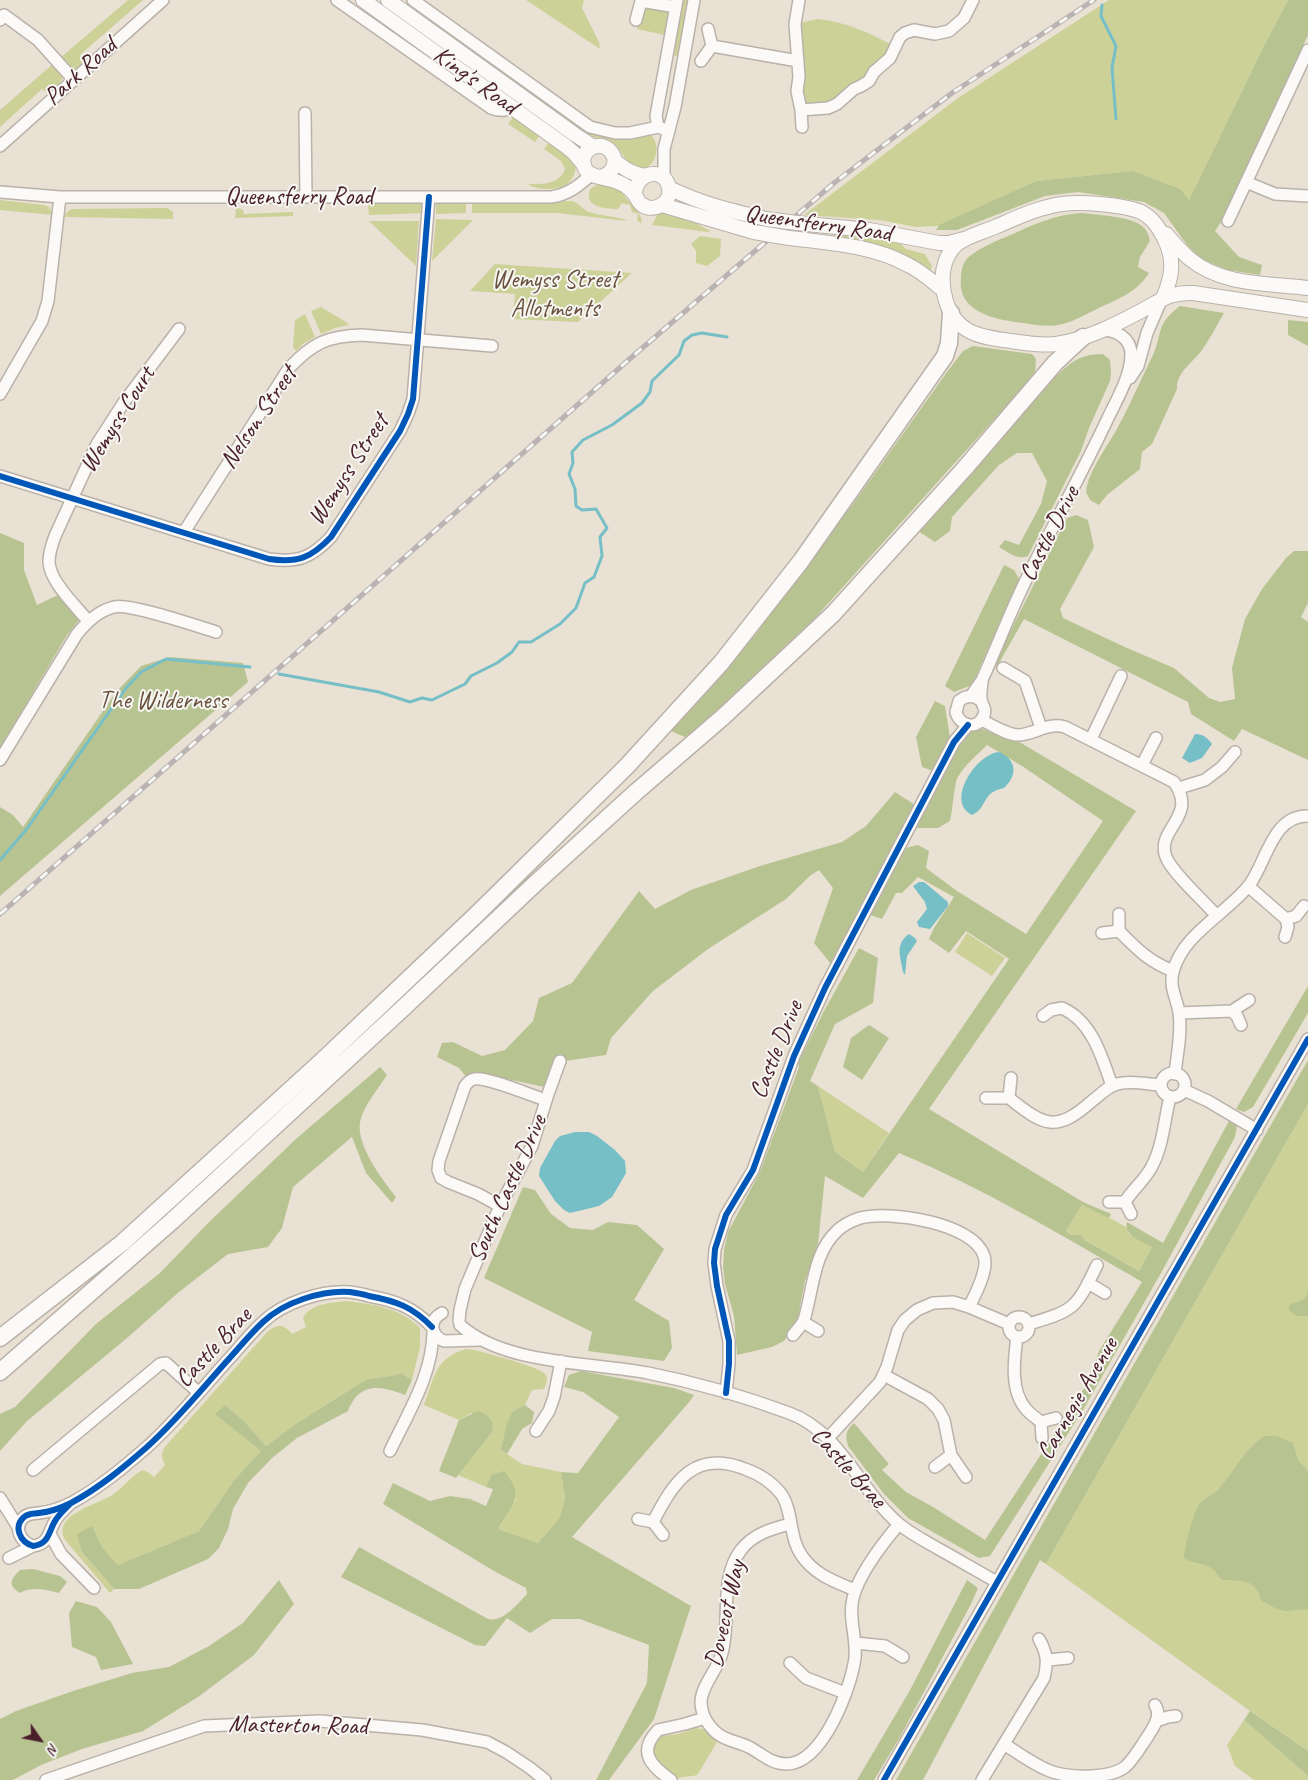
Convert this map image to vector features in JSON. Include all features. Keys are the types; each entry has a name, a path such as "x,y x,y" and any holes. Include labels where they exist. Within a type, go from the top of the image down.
{"highway":[{"path":"0,1338 122,1243 322,1061 478,914 627,766 721,663 801,561 945,356 949,343 951,313"},
{"path":"0,1372 172,1221 538,881 636,792 723,718 834,614 965,468 1055,363 1082,337"},
{"path":"0,1326 120,1237 182,1188"}],"main road":[{"name":"King's Road","path":"363,0 566,147 592,172"},
{"name":"King's Road","path":"388,0 574,134 594,146"},
{"path":"594,146 602,146 610,150 615,161 636,175 659,176 666,183 668,198 662,206 657,208 646,207 621,183 592,172 583,160 586,152 594,146"},
{"path":"592,172 611,171 615,161"},
{"path":"635,195 637,184 647,175"},
{"name":"Queensferry Road","path":"666,183 694,200 766,219 869,230 939,243 949,243 969,237"},
{"path":"1308,288 1220,277 1190,259 1142,213 1131,209 1080,203 1062,204 1032,212 969,237 957,244 950,253 943,270 943,290 951,313 964,329 971,333 988,337 1044,344 1055,344 1082,337 1141,311 1162,298 1179,292 1308,310"},
{"name":"Queensferry Road","path":"662,206 754,232 864,248 890,256 915,269 943,290"},
{"path":"1158,227 1169,248 1172,266 1170,279 1162,298"}],"street":[{"name":"Park Road","path":"0,146 163,0"},
{"path":"337,0 490,108 505,111 512,108"},
{"path":"413,0 590,127 615,133 663,129"},
{"path":"663,129 675,107 694,0"},
{"path":"799,0 795,24 799,77 797,92 802,127"},
{"path":"801,110 828,108 837,104 854,89 869,81 874,72 890,58 900,37 904,33 914,30 934,34 949,31 964,18 973,0"},
{"path":"636,20 641,1 676,4 656,116 663,129 666,183"},
{"path":"0,20 4,14 38,40 73,79"},
{"path":"701,61 712,46 708,29"},
{"path":"712,46 798,61"},
{"path":"1228,221 1308,50"},
{"path":"305,113 306,197"},
{"path":"647,175 664,149"},
{"name":"Queensferry Road","path":"0,192 60,197 560,196 574,190 592,172"},
{"path":"1246,182 1275,194 1308,196"},
{"path":"0,394 42,321 48,300 60,197"},
{"name":"Wemyss Street","path":"0,476 269,559 286,562 304,557 319,549 331,536 400,431 413,399 429,197"},
{"name":"Castle Drive","path":"1122,389 1138,366 1147,332 1162,298"},
{"name":"Wemyss Court","path":"88,621 52,574 49,563 50,550 97,444 111,421 179,328"},
{"name":"Castle Drive","path":"726,1393 729,1341 714,1263 715,1249 726,1215 752,1170 794,1056 821,996 964,723 956,712 957,704 963,698 976,698 982,680 1031,570 1068,500 1122,389 1131,362 1130,347 1124,338 1115,332 1099,330"},
{"name":"Nelson Street","path":"184,532 289,368 304,353 322,342 341,336 362,335 418,339"},
{"path":"418,339 492,346"},
{"path":"0,760 64,653 88,621 101,612 116,606 132,608 216,632"},
{"path":"1002,668 1021,677 1025,681 1041,728"},
{"path":"1091,739 1121,676"},
{"path":"964,723 973,725 983,717 985,708 976,698"},
{"path":"983,717 1007,733 1017,735 1059,725 1170,779 1179,788 1182,806 1166,838 1166,856 1175,870 1216,915"},
{"path":"1142,765 1156,738"},
{"path":"1179,788 1206,780 1222,767 1235,752"},
{"path":"1175,1074 1179,1036 1179,1012 1172,990 1173,971 1187,946 1216,915 1248,886 1281,826 1295,817 1308,816"},
{"path":"1248,886 1286,919 1288,927 1285,937"},
{"path":"1286,919 1296,916 1304,906"},
{"path":"1119,931 1120,914"},
{"path":"1102,933 1119,931 1150,960 1173,971"},
{"path":"1060,996 1062,1008"},
{"path":"1179,1012 1232,1011 1249,1000"},
{"path":"1043,1016 1051,1010 1062,1008 1075,1016 1088,1030 1094,1041 1112,1086"},
{"path":"1232,1011 1237,1016 1241,1025"},
{"name":"Carnegie Avenue","path":"884,1780 1308,1039"},
{"name":"South Castle Drive","path":"460,1323 460,1310 465,1289 500,1206 532,1146 560,1061"},
{"path":"1171,1074 1175,1074 1184,1080 1184,1090 1178,1096 1170,1097 1163,1093 1161,1085 1164,1078 1171,1074"},
{"path":"1009,1098 1011,1078"},
{"path":"500,1206 478,1194 448,1182 442,1178 438,1170 439,1161 465,1086 473,1079 485,1080 546,1100"},
{"path":"986,1098 1009,1098 1037,1119 1047,1122 1062,1122 1077,1115 1112,1086 1133,1083 1161,1085"},
{"path":"1184,1090 1202,1098 1257,1130"},
{"path":"1124,1202 1155,1161 1161,1144 1170,1097"},
{"path":"1109,1202 1124,1202"},
{"path":"1124,1202 1131,1214"},
{"path":"793,1336 803,1322 814,1276 830,1239 844,1225 866,1217 927,1220 947,1227 975,1243 984,1254 985,1263 970,1307"},
{"path":"1029,1324 1062,1314 1072,1308 1079,1300 1097,1265"},
{"path":"1088,1283 1105,1293"},
{"name":"South Castle Drive","path":"444,1313 454,1305 465,1289"},
{"name":"Castle Brae","path":"19,1530 9,1558 43,1543 62,1511 124,1467 155,1440 264,1321 284,1308 302,1300 327,1293 351,1292 394,1302 415,1311 453,1314 460,1323 481,1340"},
{"path":"828,1438 880,1382 884,1375 895,1337 901,1324 910,1315 927,1305 940,1301 953,1302 970,1307 1009,1324"},
{"name":"Castle Brae","path":"415,1311 439,1339 481,1340 523,1354 648,1373 726,1393 790,1413 811,1424 828,1438 873,1497 899,1524 918,1537 997,1582"},
{"path":"390,1451 414,1401 430,1360 432,1329 435,1318 444,1313"},
{"path":"1014,1317 1021,1317 1029,1324 1027,1333 1022,1336 1017,1337 1010,1332 1009,1324 1014,1317"},
{"path":"803,1322 818,1331"},
{"path":"430,1360 459,1333 460,1323"},
{"path":"1017,1337 1014,1369 1018,1394 1025,1408 1041,1422 1042,1438"},
{"path":"536,1431 549,1411 554,1397 560,1361"},
{"path":"33,1470 160,1364 166,1363 199,1393"},
{"path":"884,1375 928,1399 938,1408 944,1420 951,1455 966,1477"},
{"path":"1041,1422 1056,1418"},
{"path":"935,1467 951,1455"},
{"path":"653,1522 672,1490 685,1475 698,1466 712,1462 734,1464 749,1470 770,1483 782,1496 795,1543 807,1562 831,1580 856,1590"},
{"path":"2,1501 11,1510 46,1518 61,1554"},
{"path":"2,1501 19,1530 23,1541 53,1549 61,1554 94,1588"},
{"name":"Castle Brae","path":"32,1514 61,1508 71,1503"},
{"path":"19,1530 23,1518 32,1514"},
{"path":"638,1519 653,1522 663,1535"},
{"name":"Dovecot Way","path":"705,1718 701,1699 721,1658 726,1630 729,1580 737,1556 753,1538 771,1529 790,1524"},
{"path":"671,1780 652,1763 648,1756 648,1743 658,1730 705,1718 722,1737 749,1747 774,1762 794,1763 805,1758 816,1747 830,1726 845,1693 853,1667 856,1643 851,1614 856,1590 885,1541 899,1524"},
{"path":"982,1780 1041,1684 1048,1660 1045,1649 1039,1639"},
{"path":"856,1643 885,1646 903,1657"},
{"path":"1048,1660 1068,1658"},
{"path":"790,1663 806,1678 845,1693"},
{"path":"1004,1744 1052,1772 1092,1777 1105,1775 1121,1770 1127,1765 1156,1721 1159,1712 1155,1705"},
{"path":"1156,1721 1176,1716"},
{"name":"Masterton Road","path":"46,1780 204,1726 320,1721 422,1730 487,1742 514,1757 545,1780"}],"green space":[{"path":"128,0 143,0 80,55 84,63 73,75 59,59"},
{"path":"526,0 584,0 582,8 599,42 600,49"},
{"path":"682,0 688,0 678,56 672,55"},
{"path":"1109,0 1288,0 1189,200 1133,171 1036,181 938,226 916,227 880,220 804,215 958,98"},
{"path":"1288,0 1308,0 1308,35 1223,219 1215,231 1239,257 1262,265 1260,275 1228,270 1201,259 1187,245 1164,213 1144,202 1078,192 1045,196 957,230 936,230 939,225 1036,181 1133,171 1180,189 1189,200"},
{"path":"648,7 668,12 665,35 637,29 642,9"},
{"path":"818,19 829,20 858,29 896,47 837,104 801,110 795,24"},
{"path":"54,63 62,77 60,83 48,94 42,89 0,127 0,110"},
{"path":"513,117 540,135 535,142 508,124"},
{"path":"578,124 651,135 657,148 655,157 646,168 633,166 611,141 587,134 576,128"},
{"path":"549,142 572,158 576,168 575,172 568,183 562,187 549,189 531,186 528,184 555,181 565,169 561,161 544,149"},
{"path":"597,185 610,186 618,190 638,212 642,223 637,221 638,214 632,212 630,205 622,203 618,209 609,209 594,205 589,198 589,191"},
{"path":"0,200 44,205 49,207 53,215 0,210"},
{"path":"572,201 589,212 628,221 557,213 472,213 472,202"},
{"path":"422,202 425,213 369,215 368,204"},
{"path":"436,202 466,202 466,213 436,214"},
{"path":"236,207 243,210 244,214 293,212 293,216 235,218"},
{"path":"167,208 173,212 173,219 65,217 66,213 71,209"},
{"path":"663,213 681,217 710,231 652,225 658,214"},
{"path":"1081,213 1131,220 1146,230 1150,241 1140,257 1138,267 1149,273 1132,291 1073,321 1050,326 1013,322 991,317 972,307 965,299 961,290 961,273 966,260 975,252 1038,223"},
{"path":"436,219 473,220 432,261"},
{"path":"369,221 419,221 416,266"},
{"path":"835,233 899,242 906,249 925,254 932,266 929,275 834,237"},
{"path":"700,236 721,239 720,256 707,266 696,263 696,251 691,244"},
{"name":"Wemyss Street Allotments","path":"495,264 632,273 578,322 513,319 515,294 470,291"},
{"path":"1180,306 1224,313 1205,346 1179,378 1177,389 1152,444 1142,452 1140,469 1107,495 1099,505 1090,500 1086,492 1090,476 1132,400 1153,355 1161,328 1172,312"},
{"path":"321,307 349,325 321,334 311,311"},
{"path":"305,314 315,337 296,351 293,347 295,320"},
{"path":"1288,320 1308,322 1308,346 1288,335"},
{"path":"973,346 1032,354 1036,359 1035,374 815,618 687,738 671,731 756,634 795,579 853,504 947,372 963,351"},
{"path":"1103,354 1110,360 1110,381 1081,451 1028,556 1020,557 1010,554 999,547 1005,540 1019,545 1041,504 1047,481 1032,453 1017,453 999,465 952,517 950,531 935,542 918,531 1051,381 1068,365 1080,358"},
{"path":"1076,515 1088,520 1094,547 1060,609 1063,618 1174,668 1209,698 1220,702 1235,699 1232,668 1245,619 1262,589 1286,558 1294,551 1308,551 1308,603 1301,617 1308,622 1308,760 1242,729 1234,741 1191,714 1188,702 1024,619 998,665 994,664 1067,518"},
{"name":"The Wilderness","path":"0,533 24,543 24,570 37,605 58,595 80,619 67,635 0,748"},
{"path":"1004,565 1014,570 1019,579 972,685 954,692 945,686"},
{"name":"The Wilderness","path":"170,657 243,663 248,682 0,896 0,807 13,815 23,827 116,692 141,666"},
{"path":"935,701 945,706 950,738 933,771 922,767 916,737"},
{"path":"982,729 1021,743 1136,811 929,1109 1083,1202 1111,1214 1109,1218 1082,1205 1066,1231 1071,1235 1081,1235 1085,1240 1139,1271 1152,1247 1128,1231 1127,1222 1163,1243 1229,1121 1237,1126 1235,1137 1161,1273 1083,1410 990,1556 979,1558 908,1518 884,1494 848,1446 846,1436 849,1428 854,1423 889,1464 882,1470 906,1492 985,1540 1087,1384 1099,1351 1142,1282 992,1197 899,1153 863,1198 825,1176 818,1244 805,1281 798,1317 784,1341 772,1347 737,1355 734,1316 725,1284 723,1268 728,1232 760,1172 799,1067 798,1063 859,948 878,958 873,1003 835,1024 810,1081 818,1086 835,1152 863,1172 1009,959 966,931 949,953 929,939 954,897 918,877 902,893 896,893 882,919 870,915 905,848 918,845 929,851 926,868 957,891 1026,934 1103,821 1022,766 987,745 969,762 958,777 950,821 938,828 910,828 954,742 966,733"},
{"path":"895,792 915,805 831,964 814,943 833,888 819,870 811,875 786,899 708,949 653,991 611,1038 606,1055 565,1061 544,1087 507,1079 485,1080 467,1078 459,1068 437,1057 442,1043 453,1042 482,1056 505,1050 533,1021 539,998 572,983 639,891 655,909 691,890 760,866 842,842 866,826"},
{"path":"967,933 1005,958 992,976 955,952"},
{"path":"1308,986 1308,1013 1253,1107 1244,1112 1236,1109"},
{"path":"869,1025 889,1038 862,1080 843,1067 851,1038"},
{"path":"1308,1060 1308,1104 1046,1564 1040,1560 923,1780 896,1780"},
{"path":"380,1067 387,1075 366,1107 361,1118 360,1128 361,1138 370,1160 396,1197 392,1203 366,1173 352,1137 293,1187 282,1228 268,1247 228,1254 179,1292 27,1421 0,1451 0,1414 15,1407 96,1324 160,1273 208,1223 297,1138"},
{"path":"818,1086 889,1133 863,1172 835,1152"},
{"path":"1308,1104 1308,1751 1046,1564"},
{"path":"523,1187 535,1190 551,1214 570,1228 593,1230 608,1222 637,1225 664,1249 634,1300 669,1321 672,1348 664,1361 588,1351 592,1332 484,1278"},
{"path":"1082,1205 1126,1227 1129,1234 1152,1247 1139,1271 1077,1235 1071,1235 1066,1231"},
{"path":"1308,1293 1308,1316 1296,1316 1289,1310 1289,1305 1303,1300"},
{"path":"346,1301 395,1311 420,1328 420,1347 412,1380 401,1373 367,1379 297,1423 266,1446 244,1421 225,1405 216,1414 261,1451 235,1479 199,1531 118,1565 102,1547 92,1526 82,1552 114,1589 110,1593 66,1541 63,1532 64,1524 70,1517 88,1506 114,1494 141,1471 146,1471 154,1477 165,1465 162,1456 164,1448 268,1331 281,1326 292,1334 306,1327 303,1318 311,1309 328,1303"},
{"path":"466,1349 523,1364 541,1371 547,1377 544,1389 532,1390 525,1405 513,1411 501,1450 522,1464 561,1472 565,1498 560,1517 538,1543 498,1529 516,1499 491,1475 486,1487 458,1475 492,1432 471,1413 459,1420 424,1405 437,1370 448,1358"},
{"path":"581,1371 674,1388 694,1395 572,1537 691,1606 654,1719 609,1780 596,1780 647,1683 649,1645 580,1619 552,1619 530,1633 507,1618 485,1646 475,1645 341,1577 359,1547 488,1619 499,1618 510,1611 527,1594 526,1588 494,1571 383,1504 393,1483 430,1501 450,1496 470,1499 486,1506 493,1489 486,1487 491,1475 504,1471 511,1480 515,1500 498,1529 538,1543 560,1517 565,1498 561,1472 578,1473 619,1417 583,1392 564,1387 569,1375"},
{"path":"401,1373 412,1380 405,1395 380,1388 365,1390 353,1401 348,1411 297,1438 272,1458 248,1483 233,1509 228,1529 219,1548 208,1559 139,1589 114,1589 82,1552 77,1534 92,1526 102,1547 118,1565 199,1531 235,1479 261,1451 215,1414 225,1405 244,1421 266,1446 297,1423 367,1379"},
{"path":"525,1405 534,1412 532,1423 522,1429 507,1454 501,1450 507,1423 513,1411"},
{"path":"478,1411 485,1414 492,1421 492,1432 456,1478 439,1471 459,1420"},
{"path":"1264,1436 1277,1436 1293,1443 1298,1460 1308,1471 1308,1610 1281,1610 1261,1600 1251,1584 1242,1581 1222,1580 1209,1566 1184,1558 1193,1517 1198,1506 1219,1489 1245,1454"},
{"path":"33,1569 60,1576 67,1582 59,1593 34,1589 20,1593 12,1585 14,1576 20,1570"},
{"path":"279,1580 294,1604 254,1655 198,1697 143,1731 82,1749 41,1765 13,1780 0,1780 0,1719 16,1711 73,1691 132,1673 169,1667 209,1646 243,1623"},
{"path":"967,1580 978,1588 900,1737 874,1780 857,1780 909,1692"},
{"path":"76,1601 97,1607 111,1622 133,1664 101,1670 96,1657 72,1647 69,1613"},
{"path":"1250,1711 1308,1751 1308,1776 1244,1720"},
{"path":"1244,1720 1308,1776 1308,1780 1254,1780 1235,1766 1227,1745"},
{"path":"695,1728 703,1729 717,1742 698,1774 677,1779 663,1769 656,1761 653,1751 654,1745 662,1736 678,1734"}],"water":[{"path":"1195,734 1205,737 1212,744 1202,758 1190,763 1182,758"},
{"path":"998,752 1007,757 1012,763 1014,770 1012,778 1004,788 988,796 981,808 972,815 964,808 962,800 967,779 981,761 989,755"},
{"path":"919,882 924,882 948,902 948,906 930,929 919,927 917,922 927,909 925,902 913,886"},
{"path":"909,934 917,941 907,956 905,975 900,956 900,947 901,942"},
{"path":"575,1132 589,1132 615,1150 625,1161 626,1173 612,1197 599,1206 570,1213 555,1201 539,1176 540,1168 555,1141 560,1136"}],"waterway":[{"path":"1102,5 1101,16 1116,46 1112,68 1116,119"},
{"path":"279,674 379,692 410,702 422,698 432,700 465,684 471,676 497,663 512,652 519,642 531,642 560,624 576,608 585,583 594,577 602,556 600,537 607,528 596,509 582,510 576,506 575,489 569,474 573,463 572,452 583,440 612,425 642,403 650,392 652,381 679,355 684,341 692,335 702,333 727,337"},
{"path":"0,860 26,830 126,688 141,672 166,659 250,667"}],"railway":[{"path":"0,914 633,356 834,183 952,93 1094,0"}],"cycle path":[{"path":"0,476 269,559 296,559 317,550 331,537 400,431 413,399 429,197"},
{"path":"726,1393 729,1341 714,1263 715,1249 726,1215 753,1170 794,1056 825,988 954,742 968,725"},
{"path":"884,1780 1308,1039"},
{"path":"71,1503 57,1518 42,1543 33,1546 22,1538 19,1525 24,1517 29,1514 55,1510 71,1503 120,1470 168,1427 258,1327 272,1315 292,1303 328,1293 358,1293 404,1306 418,1314 432,1327"}]}
